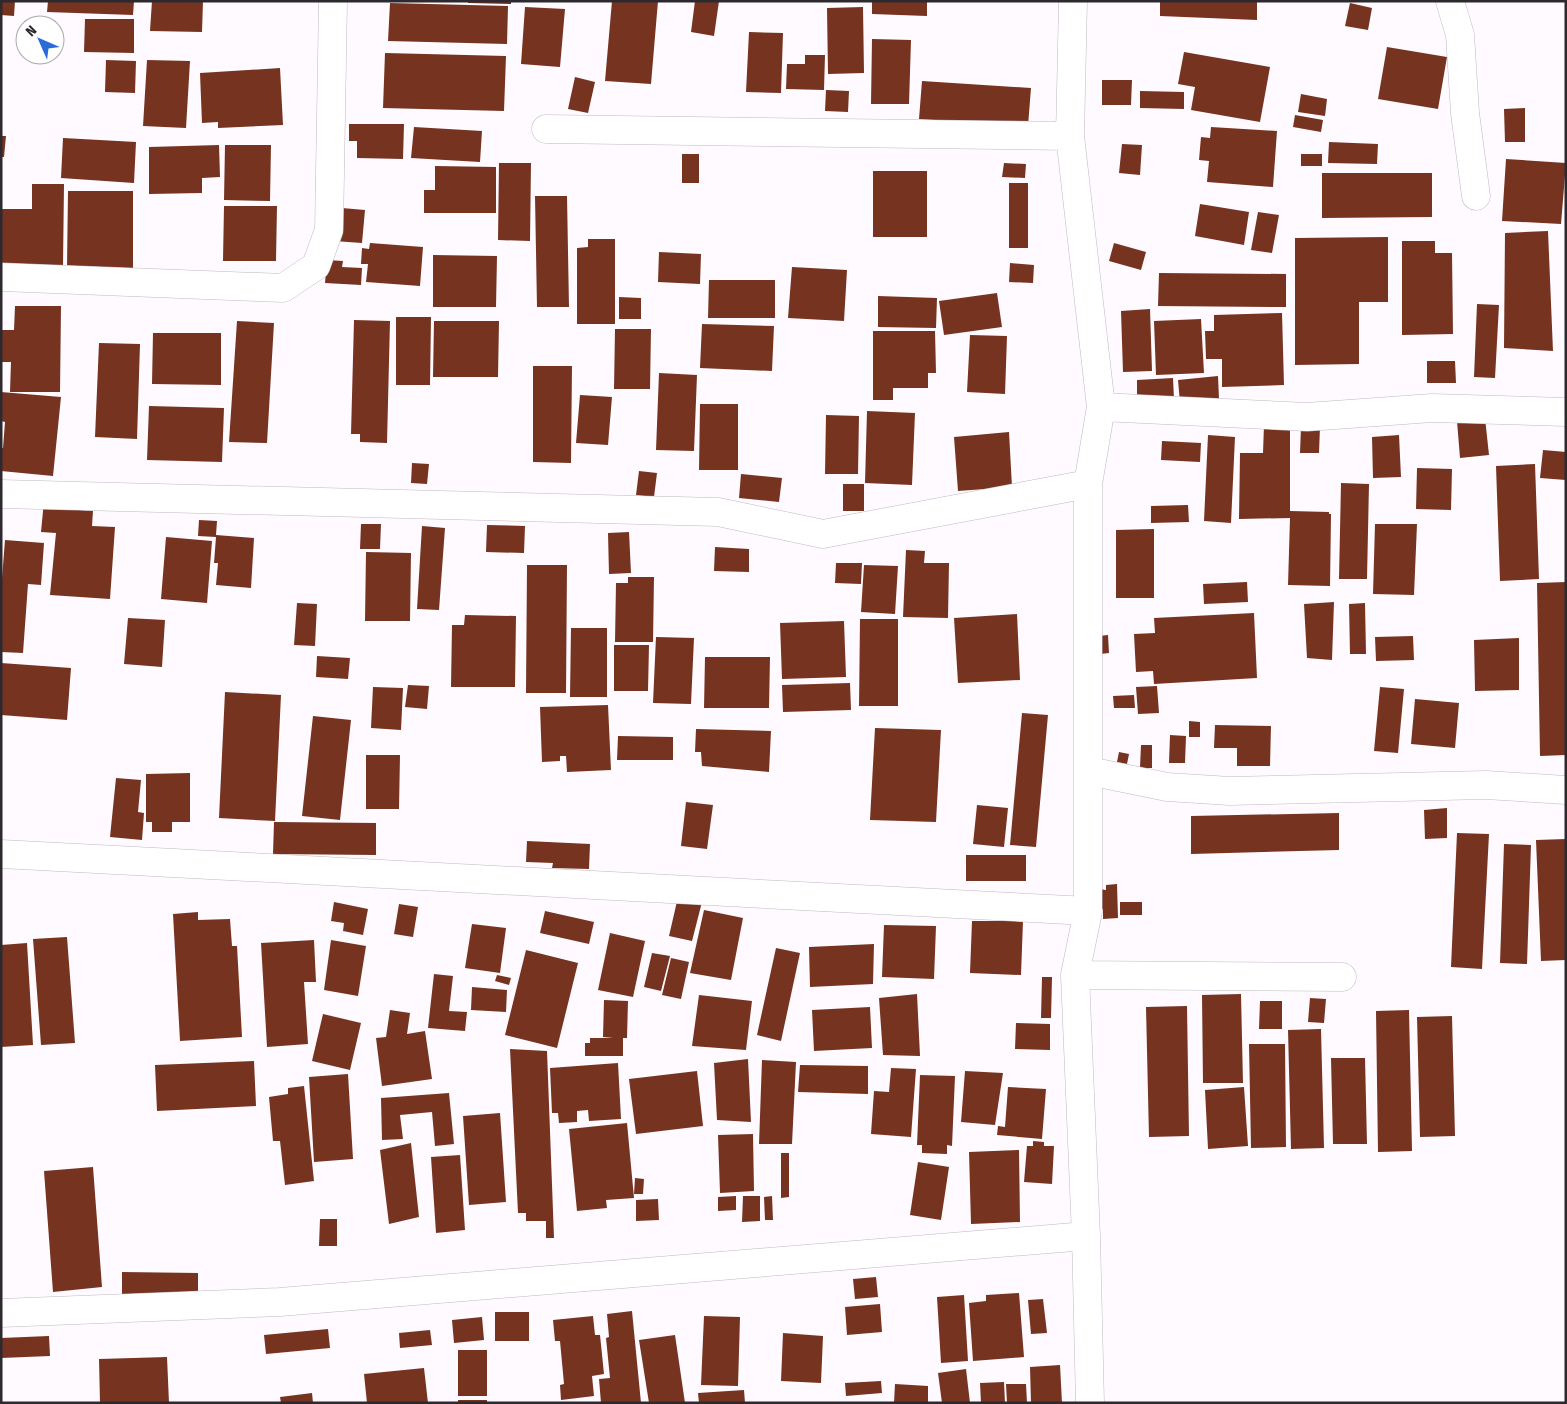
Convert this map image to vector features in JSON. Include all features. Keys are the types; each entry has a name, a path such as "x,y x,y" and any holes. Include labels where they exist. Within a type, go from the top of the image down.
{"street":[{"path":"1,277 283,288 316,266 329,230 333,1"},
{"path":"1073,1 1070,136 1101,407 1088,484 1088,911 1075,975 1086,1236 1090,1403"},
{"path":"1450,1 1460,35 1465,113 1476,196"},
{"path":"546,129 1070,136"},
{"path":"1101,407 1307,417 1432,408 1566,412"},
{"path":"1,494 718,512 824,534 1088,484"},
{"path":"1089,771 1168,787 1230,791 1486,784 1566,790"},
{"path":"1,854 1088,911"},
{"path":"1075,975 1342,977"},
{"path":"1,1314 280,1302 1086,1236"}],"building":[{"path":"1,1 15,1 14,16 1,15"},
{"path":"48,1 134,1 133,15 47,12"},
{"path":"152,1 203,1 202,32 150,31"},
{"path":"468,1 511,1 511,4 468,3"},
{"path":"612,1 658,1 651,84 605,81"},
{"path":"695,1 719,1 714,36 691,32"},
{"path":"872,1 927,1 927,16 872,14"},
{"path":"1160,1 1257,1 1257,20 1160,16"},
{"path":"390,3 508,6 507,44 388,41"},
{"path":"1350,3 1372,8 1368,30 1345,26"},
{"path":"525,7 565,9 560,67 521,64"},
{"path":"863,7 864,73 828,74 827,8"},
{"path":"85,19 134,19 134,53 84,52"},
{"path":"749,32 783,33 781,93 746,92"},
{"path":"872,39 911,40 909,104 871,104"},
{"path":"1387,47 1447,57 1438,109 1378,99"},
{"path":"1184,52 1270,67 1260,122 1191,110 1195,87 1178,84"},
{"path":"385,53 506,56 504,111 383,108"},
{"path":"805,55 825,55 824,90 786,89 787,64 805,64"},
{"path":"106,60 136,61 135,93 105,92"},
{"path":"147,60 190,61 186,128 143,126"},
{"path":"280,68 283,125 218,128 218,122 202,123 200,73"},
{"path":"575,77 595,82 588,113 568,109"},
{"path":"1102,80 1132,80 1131,105 1102,105"},
{"path":"922,81 1031,88 1028,126 919,119"},
{"path":"826,90 849,91 848,112 825,111"},
{"path":"1140,91 1184,92 1184,109 1140,108"},
{"path":"1301,94 1327,99 1325,116 1298,112"},
{"path":"1525,108 1525,142 1505,142 1504,109"},
{"path":"1295,115 1323,120 1321,132 1293,127"},
{"path":"349,124 404,124 403,159 357,158 357,141 349,141"},
{"path":"414,127 482,131 480,162 411,158"},
{"path":"1211,127 1277,131 1273,187 1207,182 1209,161 1199,160 1201,137 1210,138"},
{"path":"1,136 6,136 4,157 1,157"},
{"path":"63,138 136,142 134,183 61,178"},
{"path":"1329,142 1378,144 1377,164 1328,163"},
{"path":"1122,144 1142,145 1140,175 1119,173"},
{"path":"219,145 220,177 202,178 202,193 149,194 149,147"},
{"path":"225,145 271,145 270,201 224,200"},
{"path":"682,154 699,154 699,183 682,183"},
{"path":"1301,154 1322,154 1322,166 1301,166"},
{"path":"1506,159 1566,163 1561,224 1502,221"},
{"path":"499,163 531,163 530,241 498,240"},
{"path":"1004,163 1026,164 1025,178 1002,177"},
{"path":"435,166 496,167 496,213 424,213 424,190 435,190"},
{"path":"873,171 927,171 927,237 873,237"},
{"path":"1322,173 1432,173 1432,217 1322,218"},
{"path":"1009,183 1028,183 1028,248 1009,248"},
{"path":"32,184 64,184 63,266 1,266 1,209 32,209"},
{"path":"68,191 133,191 133,269 67,269"},
{"path":"535,196 567,196 569,307 537,307"},
{"path":"1200,204 1249,212 1244,245 1195,236"},
{"path":"224,206 277,206 276,261 223,261"},
{"path":"342,208 365,210 362,243 334,241"},
{"path":"1258,212 1279,215 1272,253 1251,250"},
{"path":"1548,231 1553,351 1504,348 1505,233"},
{"path":"1388,237 1388,302 1359,302 1359,364 1295,365 1295,238"},
{"path":"588,239 615,239 615,324 577,324 577,248 588,247"},
{"path":"1402,241 1435,241 1435,253 1452,253 1453,334 1402,335"},
{"path":"370,243 423,247 420,286 366,282 368,264 361,264 362,248 369,249"},
{"path":"1114,243 1146,252 1141,270 1109,261"},
{"path":"659,252 701,254 700,284 658,282"},
{"path":"433,255 497,256 496,307 433,307"},
{"path":"327,260 343,261 342,267 362,268 361,285 325,283"},
{"path":"1010,263 1034,265 1033,283 1009,282"},
{"path":"792,267 847,270 844,321 788,318"},
{"path":"1159,273 1286,274 1286,307 1158,306"},
{"path":"709,280 775,280 775,318 708,318"},
{"path":"997,293 1002,327 944,335 939,301"},
{"path":"878,296 937,298 936,328 878,327"},
{"path":"619,297 641,298 641,319 619,319"},
{"path":"1477,304 1499,305 1495,378 1474,377"},
{"path":"15,306 61,306 60,392 10,392 11,362 1,362 1,330 14,330"},
{"path":"1150,309 1152,371 1123,372 1121,311"},
{"path":"1282,313 1284,385 1222,387 1222,359 1206,359 1205,331 1214,331 1214,315"},
{"path":"396,317 431,317 430,385 396,385"},
{"path":"1201,319 1204,373 1156,375 1154,321"},
{"path":"354,320 390,321 387,443 360,442 360,434 351,434"},
{"path":"237,321 274,323 267,443 229,442"},
{"path":"434,321 499,321 498,377 433,377"},
{"path":"702,324 774,326 772,371 700,368"},
{"path":"615,329 651,329 650,389 614,389"},
{"path":"873,331 935,331 936,373 928,373 928,388 893,388 893,400 873,400"},
{"path":"153,333 221,333 221,385 152,384"},
{"path":"970,335 1007,336 1005,394 967,392"},
{"path":"99,343 140,344 137,439 95,437"},
{"path":"1427,361 1455,361 1456,383 1427,383"},
{"path":"533,366 572,366 571,463 533,462"},
{"path":"659,373 697,375 694,451 656,450"},
{"path":"1218,376 1219,399 1180,403 1178,380"},
{"path":"1173,378 1174,399 1137,400 1137,380"},
{"path":"1,392 61,397 53,476 1,471 1,448 3,448 5,422 1,421"},
{"path":"580,395 612,397 608,445 576,443"},
{"path":"700,404 738,404 738,470 699,470"},
{"path":"149,406 224,408 222,462 147,460"},
{"path":"867,411 915,413 912,485 865,483"},
{"path":"826,415 859,416 858,474 825,474"},
{"path":"1485,418 1489,455 1460,458 1457,421"},
{"path":"1264,425 1290,425 1290,511 1329,512 1331,514 1330,586 1288,585 1290,518 1239,519 1240,453 1263,453"},
{"path":"1301,427 1320,427 1319,453 1300,453"},
{"path":"1009,432 1012,487 958,491 954,437"},
{"path":"1208,435 1235,437 1231,523 1204,521"},
{"path":"1399,435 1401,477 1373,478 1372,437"},
{"path":"1162,441 1201,443 1200,462 1161,460"},
{"path":"1543,450 1566,452 1566,480 1540,478"},
{"path":"412,463 429,464 427,484 411,483"},
{"path":"1535,464 1539,579 1500,581 1496,466"},
{"path":"1417,468 1452,469 1451,510 1416,509"},
{"path":"639,471 657,473 654,497 636,495"},
{"path":"741,474 782,478 779,502 739,498"},
{"path":"1341,483 1369,484 1367,579 1339,579"},
{"path":"843,484 864,484 864,511 843,511"},
{"path":"44,501 67,509 93,511 92,526 115,527 110,599 50,595 56,533 41,532"},
{"path":"1188,505 1189,522 1151,523 1151,506"},
{"path":"199,520 217,521 216,535 254,538 251,588 216,585 218,563 214,563 216,537 198,536"},
{"path":"361,524 381,524 380,549 360,549"},
{"path":"1375,524 1417,524 1414,595 1373,594"},
{"path":"487,525 525,526 524,553 486,552"},
{"path":"422,526 445,528 439,610 417,609"},
{"path":"1154,529 1154,598 1116,598 1116,530"},
{"path":"629,532 631,573 609,574 608,533"},
{"path":"166,537 212,541 207,603 161,599"},
{"path":"5,540 44,543 41,585 28,584 23,653 1,652 1,591"},
{"path":"715,547 749,549 749,572 714,571"},
{"path":"906,550 925,551 924,563 949,563 948,618 903,617"},
{"path":"366,552 411,553 410,621 365,621"},
{"path":"836,563 862,563 861,584 835,583"},
{"path":"527,565 567,565 566,693 526,693"},
{"path":"864,565 898,566 895,614 861,612"},
{"path":"628,577 654,577 653,642 615,642 616,583 628,583"},
{"path":"1247,582 1248,602 1204,604 1203,584"},
{"path":"1566,582 1566,755 1540,756 1537,583"},
{"path":"1334,602 1332,660 1307,658 1304,604"},
{"path":"297,603 317,604 315,646 294,645"},
{"path":"1365,603 1366,654 1350,654 1349,604"},
{"path":"1254,613 1257,678 1154,684 1153,671 1136,672 1134,634 1155,633 1154,618"},
{"path":"1017,614 1020,680 958,683 954,618"},
{"path":"465,615 516,616 515,687 451,687 452,625 464,625"},
{"path":"128,618 165,620 162,667 124,664"},
{"path":"860,619 898,619 898,706 859,706"},
{"path":"844,621 846,677 782,679 780,623"},
{"path":"571,628 607,628 607,697 570,697"},
{"path":"1108,635 1109,653 1100,654 1099,636"},
{"path":"1413,636 1414,660 1376,661 1375,637"},
{"path":"656,637 694,638 691,704 653,703"},
{"path":"1519,638 1519,690 1475,691 1474,640"},
{"path":"614,645 649,645 648,691 614,691"},
{"path":"317,656 350,658 348,679 316,677"},
{"path":"705,657 770,657 769,708 704,708"},
{"path":"1,663 71,668 67,720 1,715"},
{"path":"850,683 851,710 783,712 782,685"},
{"path":"408,685 429,686 427,709 405,707"},
{"path":"1157,686 1159,713 1138,714 1136,687"},
{"path":"373,687 403,688 401,730 371,728"},
{"path":"1380,687 1404,689 1398,753 1374,751"},
{"path":"225,692 281,695 275,821 219,818"},
{"path":"1134,695 1135,708 1114,708 1113,696"},
{"path":"1415,699 1459,703 1455,748 1411,744"},
{"path":"608,705 611,770 567,772 566,756 560,756 560,761 542,762 540,707"},
{"path":"1022,713 1048,715 1036,847 1010,845"},
{"path":"313,716 351,720 340,820 302,816"},
{"path":"1189,721 1200,722 1200,737 1189,737"},
{"path":"1215,725 1271,726 1270,766 1237,766 1237,748 1214,748"},
{"path":"875,728 941,730 936,822 870,820"},
{"path":"696,729 771,731 769,772 702,766 701,752 695,752"},
{"path":"1170,735 1186,736 1185,763 1169,763"},
{"path":"618,736 673,737 673,760 617,760"},
{"path":"1141,745 1152,745 1152,768 1140,768"},
{"path":"1119,752 1129,754 1127,764 1117,762"},
{"path":"366,755 400,755 399,809 366,809"},
{"path":"190,773 190,822 172,822 172,832 152,832 152,822 146,822 146,774"},
{"path":"116,778 141,780 138,812 144,813 142,840 110,837"},
{"path":"686,802 713,805 707,849 681,846"},
{"path":"977,805 1008,808 1004,847 973,844"},
{"path":"1447,808 1447,838 1425,839 1424,810"},
{"path":"1339,813 1339,850 1191,854 1191,816"},
{"path":"274,822 376,823 376,855 273,854"},
{"path":"1457,833 1489,834 1482,969 1451,967"},
{"path":"1566,839 1566,960 1541,961 1536,840"},
{"path":"527,841 590,844 589,869 552,868 553,863 526,862"},
{"path":"1504,844 1531,845 1527,964 1500,963"},
{"path":"966,855 1026,855 1026,881 966,881"},
{"path":"1117,884 1118,918 1103,919 1103,909 1100,909 1099,889 1106,890 1106,885"},
{"path":"678,897 702,902 692,941 669,936"},
{"path":"334,902 368,909 363,935 343,931 344,923 331,921"},
{"path":"1120,902 1142,902 1142,915 1120,915"},
{"path":"399,904 418,907 413,937 394,934"},
{"path":"704,910 743,918 731,980 690,973"},
{"path":"545,911 594,922 589,944 540,933"},
{"path":"198,912 198,920 230,919 232,946 237,946 242,1037 180,1041 173,914"},
{"path":"972,921 1023,921 1021,975 970,973"},
{"path":"472,924 506,928 500,973 465,968"},
{"path":"884,925 936,926 934,979 882,977"},
{"path":"610,933 645,941 633,997 598,990"},
{"path":"67,937 75,1043 41,1045 33,939"},
{"path":"314,940 316,982 304,982 308,1044 267,1047 261,943"},
{"path":"331,940 366,946 358,996 324,990"},
{"path":"27,943 33,1045 1,1047 1,945"},
{"path":"874,944 873,984 810,987 809,947"},
{"path":"776,948 800,953 781,1041 757,1035"},
{"path":"526,950 578,963 557,1048 505,1035"},
{"path":"652,953 670,956 661,991 644,987"},
{"path":"671,958 689,962 681,999 662,995"},
{"path":"434,974 453,976 449,1011 467,1012 465,1031 428,1028"},
{"path":"497,975 511,978 509,985 495,981"},
{"path":"1042,977 1052,977 1051,1018 1041,1018"},
{"path":"472,987 507,990 506,1012 471,1010"},
{"path":"917,994 920,1056 883,1055 879,998"},
{"path":"1241,994 1243,1083 1203,1083 1202,995"},
{"path":"699,995 752,1001 746,1050 692,1046"},
{"path":"1310,998 1326,999 1324,1023 1308,1022"},
{"path":"604,1000 628,1001 627,1038 623,1038 623,1056 585,1056 585,1043 590,1043 590,1038 613,1038 603,1037"},
{"path":"1260,1001 1282,1001 1282,1029 1259,1029"},
{"path":"1187,1006 1189,1136 1149,1137 1146,1007"},
{"path":"870,1007 872,1048 814,1051 812,1010"},
{"path":"390,1010 410,1013 407,1034 425,1031 432,1079 382,1086 376,1038 386,1037"},
{"path":"1409,1010 1412,1151 1378,1152 1376,1011"},
{"path":"323,1014 361,1023 350,1070 312,1061"},
{"path":"1452,1016 1455,1136 1420,1137 1417,1017"},
{"path":"1016,1023 1050,1024 1050,1050 1015,1049"},
{"path":"1321,1029 1324,1148 1291,1149 1288,1030"},
{"path":"1249,1044 1285,1044 1286,1147 1251,1148"},
{"path":"510,1049 547,1051 554,1238 546,1238 546,1221 526,1221 526,1213 518,1213"},
{"path":"1331,1058 1365,1058 1367,1144 1333,1144"},
{"path":"748,1059 751,1122 717,1120 714,1063"},
{"path":"762,1060 796,1062 792,1144 759,1144"},
{"path":"254,1061 256,1106 157,1111 155,1065"},
{"path":"618,1063 621,1119 589,1121 588,1110 577,1111 577,1122 559,1123 558,1113 552,1113 550,1068"},
{"path":"800,1065 868,1066 868,1094 798,1092"},
{"path":"891,1068 916,1069 911,1137 871,1134 874,1091 889,1092"},
{"path":"697,1071 703,1126 636,1134 629,1079"},
{"path":"965,1071 1003,1073 995,1125 961,1122"},
{"path":"348,1074 353,1159 314,1162 309,1077"},
{"path":"920,1075 955,1076 952,1146 947,1145 947,1154 922,1153 922,1145 917,1145"},
{"path":"304,1086 314,1181 285,1185 280,1141 273,1141 269,1097 288,1094 288,1088"},
{"path":"1008,1087 1046,1089 1042,1139 997,1135 998,1126 1005,1127"},
{"path":"1244,1087 1248,1146 1208,1149 1205,1090"},
{"path":"449,1093 454,1144 435,1146 432,1112 400,1115 403,1139 382,1140 381,1098"},
{"path":"500,1113 506,1202 469,1205 463,1116"},
{"path":"627,1123 634,1198 606,1200 607,1208 577,1211 569,1129"},
{"path":"753,1134 754,1191 720,1193 718,1135"},
{"path":"1033,1141 1044,1142 1044,1146 1054,1146 1052,1184 1024,1182 1027,1146 1033,1146"},
{"path":"411,1143 419,1217 389,1224 380,1150"},
{"path":"1019,1150 1020,1222 971,1224 969,1152"},
{"path":"781,1153 789,1153 789,1197 781,1198"},
{"path":"460,1155 465,1230 436,1233 431,1157"},
{"path":"918,1162 949,1167 941,1220 910,1215"},
{"path":"93,1167 102,1287 53,1292 44,1171"},
{"path":"635,1178 644,1179 643,1194 634,1194"},
{"path":"736,1196 736,1210 718,1211 718,1197"},
{"path":"743,1196 760,1196 760,1221 742,1222"},
{"path":"772,1196 773,1220 765,1220 764,1197"},
{"path":"658,1199 659,1220 636,1221 636,1200"},
{"path":"320,1219 337,1219 337,1246 319,1246"},
{"path":"122,1272 198,1273 198,1296 122,1295"},
{"path":"876,1277 878,1297 855,1299 853,1279"},
{"path":"1019,1293 1024,1357 973,1361 969,1303 986,1301 986,1295"},
{"path":"964,1295 968,1361 941,1363 937,1297"},
{"path":"1043,1299 1047,1333 1031,1334 1028,1300"},
{"path":"880,1304 882,1332 847,1335 845,1307"},
{"path":"632,1311 641,1403 601,1403 599,1379 610,1378 606,1338 609,1337 607,1314"},
{"path":"495,1312 529,1312 529,1341 495,1341"},
{"path":"593,1316 595,1335 600,1335 604,1374 592,1376 594,1396 561,1400 560,1385 564,1384 560,1341 555,1341 553,1320"},
{"path":"704,1316 740,1317 738,1386 701,1385"},
{"path":"482,1317 484,1340 454,1343 452,1320"},
{"path":"328,1329 330,1348 266,1354 264,1335"},
{"path":"430,1330 432,1345 400,1348 399,1333"},
{"path":"783,1333 823,1336 821,1383 781,1381"},
{"path":"675,1335 685,1403 649,1403 639,1340"},
{"path":"49,1336 50,1356 1,1358 1,1338"},
{"path":"458,1350 487,1350 487,1396 458,1396"},
{"path":"167,1357 169,1403 100,1403 99,1359"},
{"path":"1060,1365 1062,1403 1031,1403 1030,1367"},
{"path":"424,1368 428,1403 367,1403 364,1374"},
{"path":"966,1369 970,1403 942,1403 938,1373"},
{"path":"881,1381 882,1393 846,1396 845,1383"},
{"path":"1004,1382 1005,1403 981,1403 980,1383"},
{"path":"895,1384 928,1386 928,1403 894,1403"},
{"path":"1006,1384 1026,1384 1027,1403 1007,1403"},
{"path":"744,1390 745,1403 699,1403 698,1393"},
{"path":"312,1393 313,1403 281,1403 280,1397"},
{"path":"458,1400 487,1400 487,1403 458,1403"}]}
